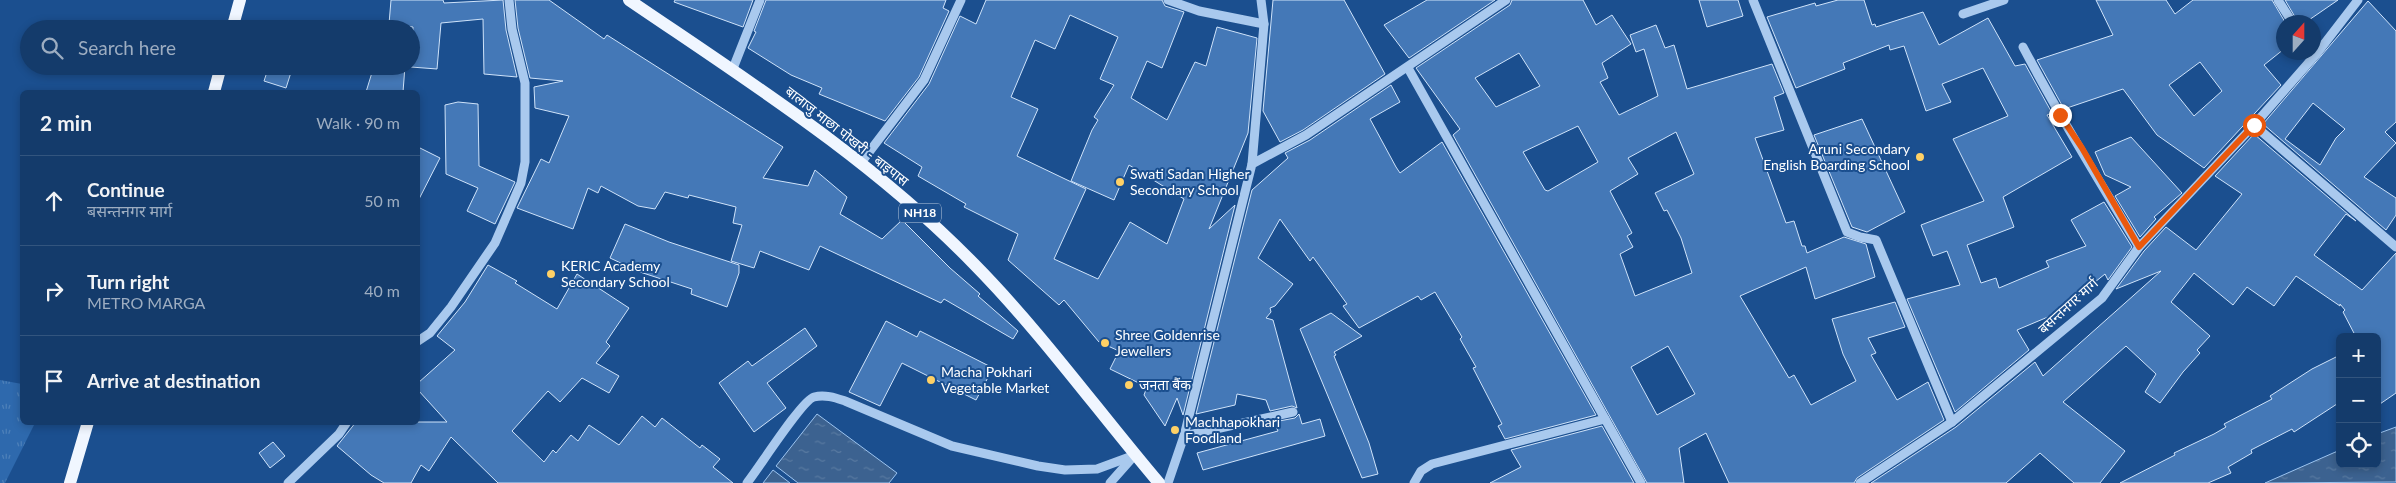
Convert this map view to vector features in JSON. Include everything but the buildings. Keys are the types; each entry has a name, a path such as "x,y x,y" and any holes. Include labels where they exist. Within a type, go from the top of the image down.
{"main road":[{"path":"234,20 240,0"},
{"name":"बालाजु माछा पोखरी - बाइपास","path":"629,0 788,109 860,164 932,224 973,263 1032,327 1159,483"},
{"path":"215,90 219,75"},
{"path":"70,483 87,425"}],"street":[{"path":"420,340 430,333 451,307 495,243 521,183 525,162 525,83 512,29 509,0"},
{"path":"732,71 760,0"},
{"path":"860,164 924,80 960,0"},
{"path":"1168,0 1199,11 1264,24"},
{"path":"1168,483 1184,436 1207,337 1252,164 1264,24 1261,0"},
{"path":"1252,164 1306,135 1408,68 1506,0"},
{"path":"1753,0 1847,232 1860,238 1876,240 1952,422"},
{"path":"1963,14 2004,0"},
{"path":"2278,0 2288,15"},
{"name":"बसन्तनगर मार्ग","path":"2321,44 2358,0"},
{"path":"2023,47 2060,115 2082,148 2139,247"},
{"name":"बसन्तनगर मार्ग","path":"1860,483 1952,422 2102,298 2139,247 2254,125 2308,60"},
{"path":"1408,68 1640,483"},
{"path":"2254,125 2396,247"},
{"path":"746,483 765,461 800,408 813,397 830,396 846,401 952,446 1038,466 1065,470 1097,470 1135,455"},
{"path":"1184,436 1293,412"},
{"path":"1414,483 1421,471 1432,464 1605,419"},
{"path":"288,483 339,434 345,425"},
{"path":"1110,483 1135,455"}],"green space":[{"path":"0,380 20,384 20,425 34,425 5,483 0,483"}],"water":[{"path":"817,414 897,473 889,483 798,483 776,466"},
{"path":"2396,427 2396,482 2265,483 2336,452 2336,468 2381,468 2381,433"},
{"path":"773,470 790,483 763,483"}],"place":[{"name":"Aruni Secondary English Boarding School","path":"1920,157"},
{"name":"Swati Sadan Higher Secondary School","path":"1120,182"},
{"name":"KERIC Academy Secondary School","path":"551,274"},
{"name":"Shree Goldenrise Jewellers","path":"1105,343"},
{"name":"Macha Pokhari Vegetable Market","path":"931,380"},
{"name":"जनता बैंक","path":"1129,385"},
{"name":"Machhapokhari Foodland","path":"1175,430"}],"route":[{"path":"2060,115 2082,148 2139,247 2254,125"}]}
